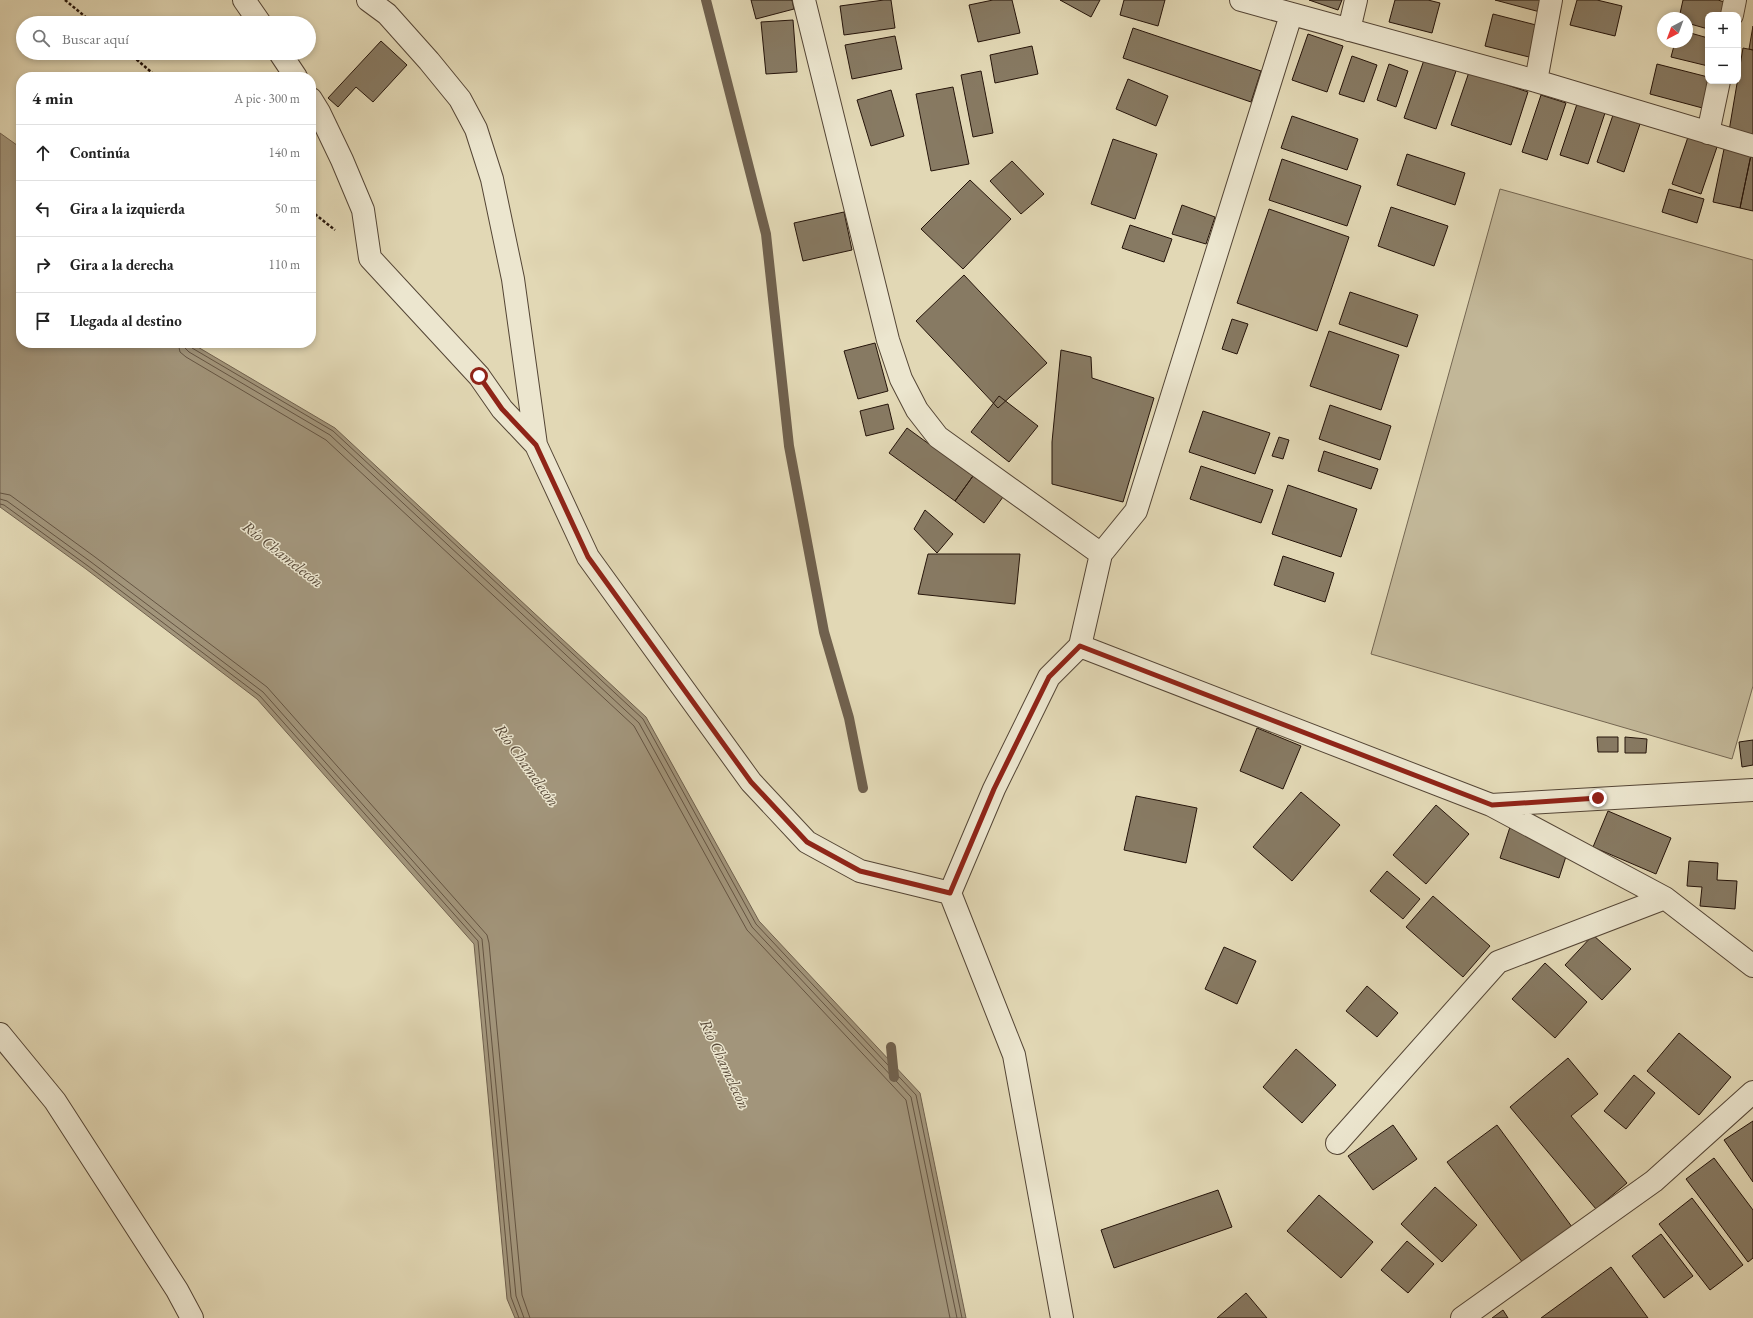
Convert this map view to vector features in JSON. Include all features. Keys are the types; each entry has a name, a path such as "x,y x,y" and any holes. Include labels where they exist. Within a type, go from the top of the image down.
{"street":[{"path":"244,0 255,16"},
{"path":"368,0 387,14 429,61 460,99 476,129 492,179 513,279 536,445 588,557 756,787 807,842 860,871 950,893"},
{"path":"804,0 888,340 900,379 917,410 938,437 1101,554"},
{"path":"1241,0 1291,15 1536,81 1753,146"},
{"path":"1349,30 1356,0"},
{"path":"1536,81 1551,0"},
{"path":"1733,12 1735,0"},
{"path":"1062,1318 1014,1055 950,893 994,789 1049,677 1080,646 1101,554 1136,511 1291,15"},
{"path":"285,60 293,72"},
{"path":"1708,133 1718,84"},
{"path":"316,107 342,160 363,210 370,258 479,376 502,409 536,445"},
{"path":"1080,646 1492,805 1666,898 1753,966"},
{"path":"1492,805 1753,790"},
{"path":"1337,1143 1498,962 1666,898"},
{"path":"0,1034 55,1101 177,1290 192,1318"},
{"path":"1462,1318 1654,1181 1753,1092"}],"path":[{"path":"65,0 84,16"},
{"path":"137,60 151,72"}],"shaded area":[{"path":"1500,189 1753,260 1753,686 1732,759 1371,654"}],"water":[{"name":"Río Chamelecón","path":"0,133 16,144 16,348 199,348 335,428 646,717 759,921 920,1093 966,1318 515,1318 507,1299 474,944 257,699 86,569 0,507"}],"building":[{"path":"751,0 792,0 794,9 756,19"},
{"path":"891,0 895,28 844,35 840,6"},
{"path":"993,0 1012,0 1020,33 978,42 969,5"},
{"path":"1060,0 1100,0 1091,17"},
{"path":"1124,0 1165,0 1158,26 1120,15"},
{"path":"1309,0 1342,0 1338,10"},
{"path":"1395,0 1428,0 1440,3 1432,33 1389,22"},
{"path":"1495,0 1544,0 1540,12"},
{"path":"1577,0 1597,0 1622,6 1615,36 1570,25"},
{"path":"1683,0 1718,0 1724,2 1722,12 1705,12 1705,28 1693,25 1693,12 1680,12"},
{"path":"1493,14 1540,26 1533,58 1485,46"},
{"path":"793,20 797,72 766,74 761,22"},
{"path":"1753,26 1753,50 1749,49"},
{"path":"1133,28 1261,71 1251,102 1123,58"},
{"path":"1308,34 1343,46 1327,92 1292,80"},
{"path":"1693,34 1705,37 1705,65 1671,57 1673,48 1693,48"},
{"path":"895,36 902,69 852,79 845,45"},
{"path":"381,41 407,65 373,102 356,87 338,107 328,98"},
{"path":"1032,46 1038,74 995,83 990,55"},
{"path":"1743,48 1753,50 1753,135 1729,131 1737,84 1741,84 1741,60"},
{"path":"1352,56 1377,65 1364,102 1339,94"},
{"path":"1424,60 1456,71 1436,129 1404,118"},
{"path":"1389,64 1408,71 1396,107 1377,100"},
{"path":"1657,64 1705,76 1705,84 1708,84 1710,110 1650,94"},
{"path":"981,71 993,133 973,137 961,75"},
{"path":"1469,72 1528,92 1511,145 1451,125"},
{"path":"1128,79 1168,96 1156,126 1116,109"},
{"path":"953,87 969,164 931,171 916,94"},
{"path":"891,90 904,136 871,146 857,100"},
{"path":"1541,95 1566,103 1547,160 1522,152"},
{"path":"1578,101 1606,110 1588,164 1560,155"},
{"path":"1613,115 1640,124 1624,172 1597,162"},
{"path":"1292,116 1358,139 1347,170 1281,148"},
{"path":"1689,134 1718,144 1701,194 1672,184"},
{"path":"1113,139 1157,154 1135,219 1091,204"},
{"path":"1724,149 1751,155 1740,208 1713,202"},
{"path":"1407,154 1465,173 1455,205 1397,185"},
{"path":"1751,155 1753,155 1753,211 1740,208"},
{"path":"1282,159 1361,186 1347,226 1269,200"},
{"path":"1012,161 1044,194 1021,214 990,181"},
{"path":"970,180 1011,219 963,269 921,229"},
{"path":"1669,189 1704,199 1697,223 1662,212"},
{"path":"1182,205 1215,217 1206,244 1172,234"},
{"path":"1391,207 1448,226 1434,266 1378,246"},
{"path":"1269,209 1349,237 1317,331 1237,303"},
{"path":"844,212 852,250 803,261 794,223"},
{"path":"1130,225 1172,239 1164,262 1122,248"},
{"path":"964,275 1047,363 998,408 916,321"},
{"path":"1350,292 1418,315 1407,347 1339,324"},
{"path":"1232,319 1248,324 1237,354 1222,349"},
{"path":"1329,331 1399,355 1381,410 1310,386"},
{"path":"875,343 888,391 858,399 844,351"},
{"path":"1061,350 1091,357 1092,378 1154,398 1123,502 1052,484 1052,442"},
{"path":"999,396 1038,426 1009,462 971,432"},
{"path":"888,404 894,429 866,436 860,411"},
{"path":"1330,405 1391,426 1380,460 1319,439"},
{"path":"1203,411 1270,433 1255,474 1189,452"},
{"path":"907,428 973,476 955,501 889,453"},
{"path":"1279,437 1289,440 1283,459 1272,456"},
{"path":"1324,451 1378,469 1371,489 1318,471"},
{"path":"1201,466 1273,490 1261,523 1190,499"},
{"path":"973,476 1003,497 984,523 955,501"},
{"path":"1288,485 1357,509 1341,557 1272,534"},
{"path":"925,510 953,534 937,553 914,529"},
{"path":"928,554 1020,554 1015,604 918,594"},
{"path":"1283,556 1334,573 1325,602 1274,585"},
{"path":"1257,728 1301,746 1283,789 1240,771"},
{"path":"1597,737 1618,737 1618,752 1598,752"},
{"path":"1625,737 1647,739 1646,753 1625,753"},
{"path":"1753,740 1753,765 1742,767 1739,742"},
{"path":"1301,792 1340,825 1292,881 1253,847"},
{"path":"1136,796 1197,808 1186,863 1124,850"},
{"path":"1436,805 1469,834 1426,884 1393,855"},
{"path":"1608,811 1671,838 1656,874 1593,847"},
{"path":"1510,827 1569,847 1559,878 1500,858"},
{"path":"1689,861 1718,863 1717,880 1737,881 1735,909 1700,906 1702,887 1687,886"},
{"path":"1387,871 1420,899 1403,919 1370,891"},
{"path":"1433,896 1490,946 1463,977 1406,927"},
{"path":"1593,935 1631,969 1602,1000 1565,965"},
{"path":"1224,947 1256,961 1237,1004 1205,989"},
{"path":"1545,963 1587,1002 1555,1038 1512,999"},
{"path":"1367,986 1398,1013 1377,1037 1346,1011"},
{"path":"1679,1033 1731,1077 1699,1115 1647,1071"},
{"path":"1296,1049 1336,1085 1302,1123 1263,1087"},
{"path":"1568,1058 1598,1094 1571,1116 1627,1183 1596,1209 1510,1107"},
{"path":"1634,1075 1655,1093 1626,1129 1604,1111"},
{"path":"1753,1121 1753,1182 1724,1140"},
{"path":"1393,1125 1417,1159 1373,1190 1348,1156"},
{"path":"1497,1125 1575,1231 1526,1267 1447,1162"},
{"path":"1714,1158 1753,1210 1753,1258 1748,1262 1686,1179"},
{"path":"1435,1187 1477,1225 1442,1262 1401,1224"},
{"path":"1218,1190 1232,1227 1114,1268 1101,1230"},
{"path":"1319,1195 1373,1242 1341,1278 1287,1231"},
{"path":"1692,1198 1743,1265 1710,1290 1659,1224"},
{"path":"1661,1234 1693,1276 1664,1298 1632,1256"},
{"path":"1407,1241 1434,1264 1408,1293 1381,1270"},
{"path":"1611,1267 1648,1318 1541,1318"},
{"path":"1246,1293 1267,1318 1217,1318"},
{"path":"1503,1310 1508,1318 1492,1318"}],"waterway":[{"path":"706,0 766,234 789,446 824,632 849,718 863,788"},
{"path":"891,1047 894,1077"}],"route":[{"path":"479,376 502,409 536,445 588,557 751,782 807,842 860,871 950,893 994,789 1049,677 1080,646 1492,805 1598,798"}]}
